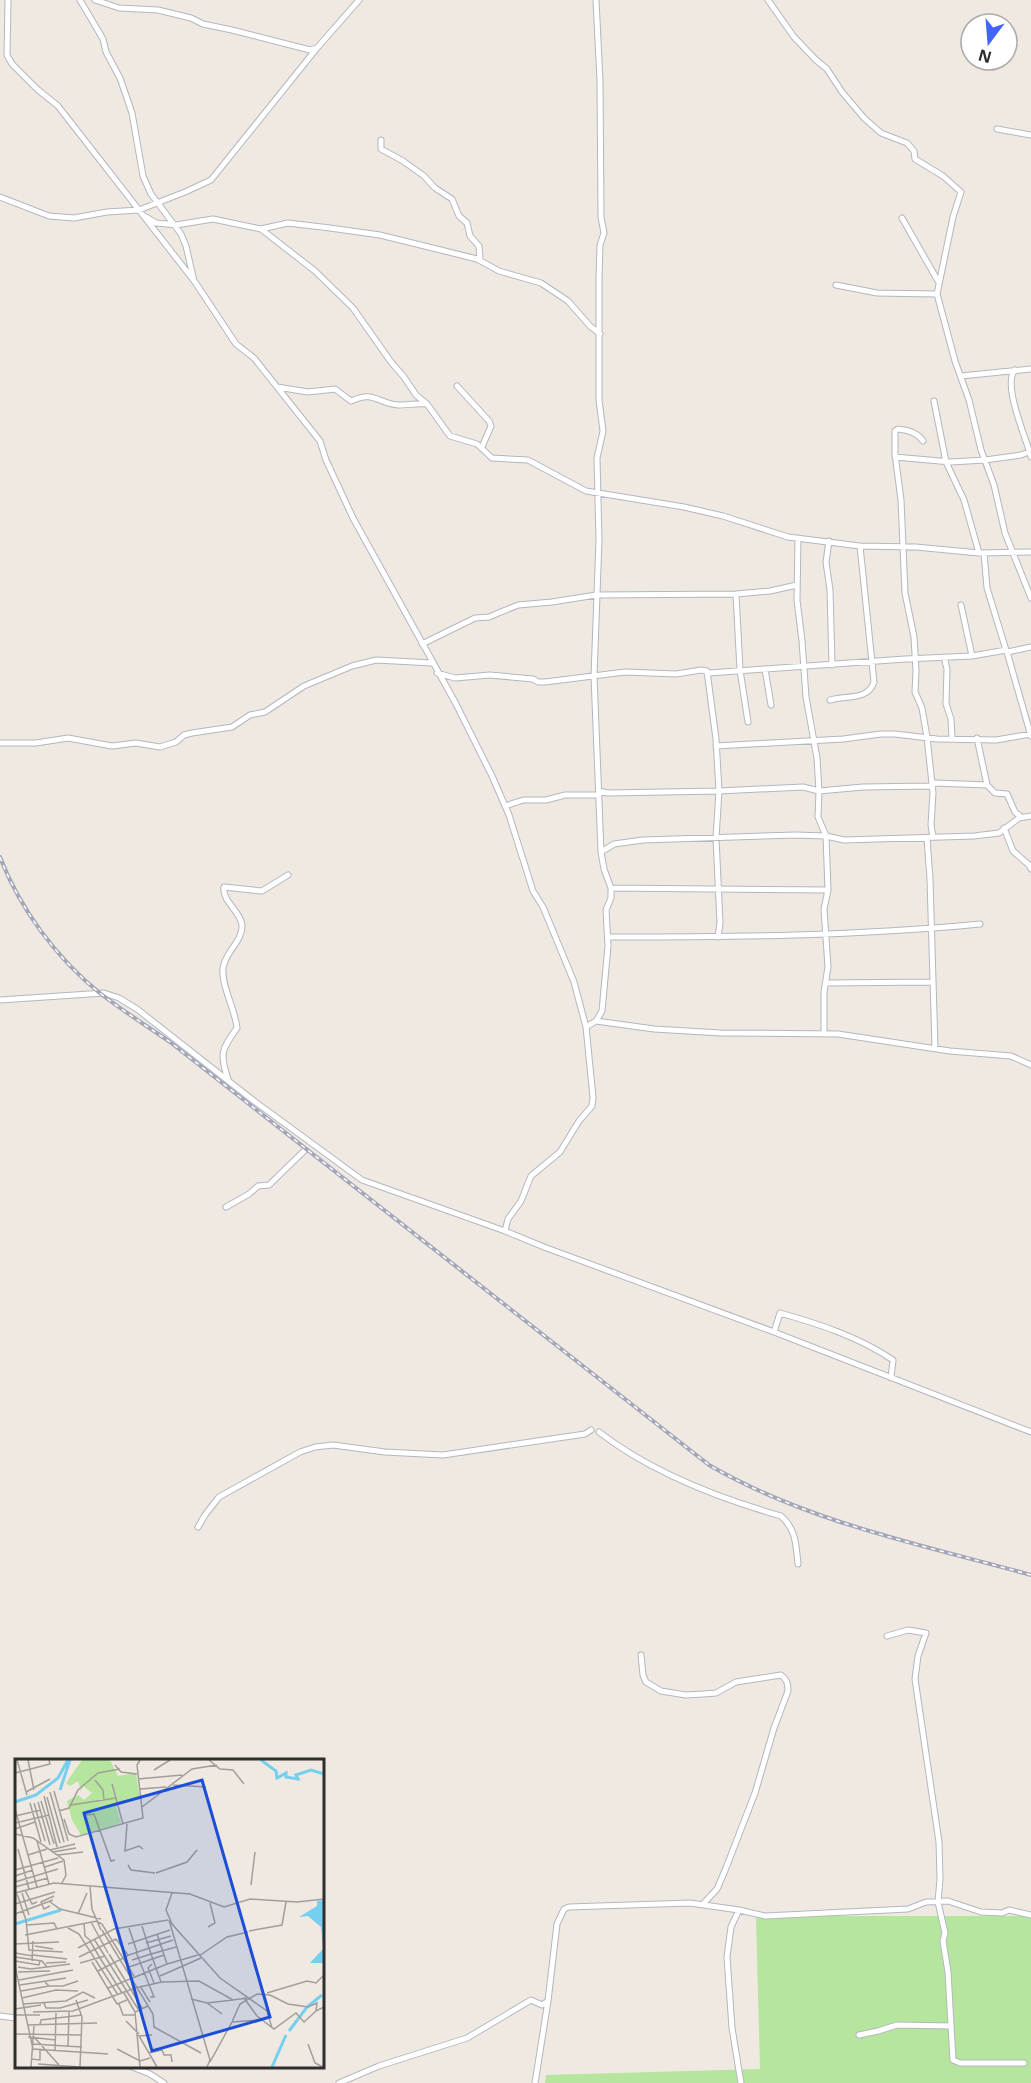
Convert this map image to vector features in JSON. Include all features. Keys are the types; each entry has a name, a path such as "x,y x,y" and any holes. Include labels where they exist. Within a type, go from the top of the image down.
{"street":[{"path":"8,0 6,47 12,64 58,106 195,282 236,344 254,358 320,441 352,518 455,702 505,806 533,891 543,907 574,982 586,1027 593,1097 591,1106 560,1152 531,1176 521,1201 508,1219 505,1231"},
{"path":"80,0 103,39 106,52 120,78 132,113 143,176 157,203 176,225 186,246 195,282"},
{"path":"95,0 119,8 158,10 191,18 203,24 299,48 310,50 317,48"},
{"path":"0,197 48,216 74,218 96,213 139,210 211,180 317,48 359,0"},
{"path":"586,1027 596,1021 602,1011 609,937 606,910 611,898 611,888 604,870 601,852 594,676 599,540 597,458 603,431 599,400 599,279 600,244 604,233 601,217 600,81 596,0"},
{"path":"768,0 797,41 827,69 842,92 869,124 881,133 907,143 914,152 915,159 943,176 961,192 953,217 937,294 1002,512 1005,533 1031,598"},
{"path":"997,129 1031,135"},
{"path":"381,140 381,149 403,161 452,200 459,216 466,223 470,236 479,246 480,260"},
{"path":"139,210 156,223 176,225 213,219 261,229 288,223 380,235 480,260 499,271 541,283 568,302 600,334"},
{"path":"903,218 938,281"},
{"path":"261,229 315,271 353,308 416,395 427,404 450,436 482,447 492,458 528,460 577,487 598,494 684,507 798,538 860,546 916,547 981,553 1031,552"},
{"path":"836,285 862,291 937,294"},
{"path":"961,376 1031,369"},
{"path":"896,457 946,462 986,460 1031,453 1013,400 1011,378 1015,370"},
{"path":"457,386 489,421 491,426 482,447"},
{"path":"278,387 308,392 335,389 351,401 369,396 398,405 427,404"},
{"path":"716,746 895,734 996,740 1031,734 987,588 981,553 964,500 946,462 934,401"},
{"path":"923,441 919,436 898,429 894,436 901,500 905,593 914,637 915,692 922,708 932,786 930,837 935,1048"},
{"path":"798,538 797,600 806,697 817,758 818,817 826,836 828,890 824,900 828,967 824,1034"},
{"path":"829,541 826,562 830,590 832,665"},
{"path":"830,700 868,692 874,682 860,546"},
{"path":"422,644 476,618 489,616 518,605 596,595 736,594 770,591 797,585"},
{"path":"736,594 740,670 748,722"},
{"path":"962,605 972,656"},
{"path":"437,673 455,678 490,675 509,678 513,676 546,682 625,672 685,674 701,670 708,673 972,656 1031,647"},
{"path":"944,657 947,685 946,704 951,719 952,738"},
{"path":"0,743 36,743 68,738 112,746 136,743 160,747 176,742 184,735 232,727 250,715 265,712 304,686 352,666 376,660 432,663"},
{"path":"765,669 771,705"},
{"path":"708,673 719,791 716,838 720,923 718,937"},
{"path":"1023,708 1031,715"},
{"path":"977,738 987,785 995,793 1007,794 1015,812 1021,818"},
{"path":"505,806 523,800 546,800 565,795 599,793 802,787 819,791 863,787 932,786 935,783 987,785"},
{"path":"601,852 614,844 626,842 796,835 826,836 844,840 999,833 1021,818 1031,816"},
{"path":"1004,828 1013,851 1031,869"},
{"path":"229,1080 222,1057 223,1048 237,1028 236,1017 222,972 223,964 241,932 242,922 225,898 224,887 262,891 288,875"},
{"path":"611,888 828,890"},
{"path":"609,937 718,937 980,924"},
{"path":"826,983 933,982"},
{"path":"0,999 104,993 119,998 362,1180 774,1332 1031,1432"},
{"path":"596,1021 721,1033 838,1034 1011,1056 1031,1065"},
{"path":"226,1207 258,1186 269,1185 304,1151"},
{"path":"774,1332 780,1313 822,1326 880,1351 893,1360 891,1378"},
{"path":"198,1527 219,1497 300,1452 315,1447 333,1445 385,1452 443,1455 585,1434 591,1430"},
{"path":"599,1432 620,1449 698,1488 781,1516 789,1523 795,1538 798,1564"},
{"path":"887,1636 908,1630 926,1633 918,1656 915,1679 939,1842 938,1902 945,1933 943,1941 948,1972 953,2060 957,2063 1024,2063"},
{"path":"641,1655 646,1682 661,1691 686,1695 716,1693 736,1682 772,1675 781,1675 788,1684 788,1691 774,1728 755,1793 738,1838 717,1890 703,1904"},
{"path":"535,2083 557,1924 564,1909 647,1904 703,1904 758,1915 775,1916 908,1910 926,1902 938,1902 954,1903 981,1912 1002,1913 1009,1910 1031,1915"},
{"path":"739,1910 731,1927 727,1957 732,2028 741,2083"},
{"path":"339,2083 379,2066 467,2038 531,2001 542,2005 548,2001"},
{"path":"0,2016 15,2018"},
{"path":"859,2035 897,2025 951,2026"},
{"path":"133,2068 150,2074 165,2083"}],"green space":[{"path":"756,1916 1031,1916 1031,2083 545,2083 546,2075 760,2069"}],"railway":[{"path":"0,857 29,914 55,949 85,980 109,1000 170,1042 709,1465 747,1485 825,1517 907,1542 1031,1575"}]}
